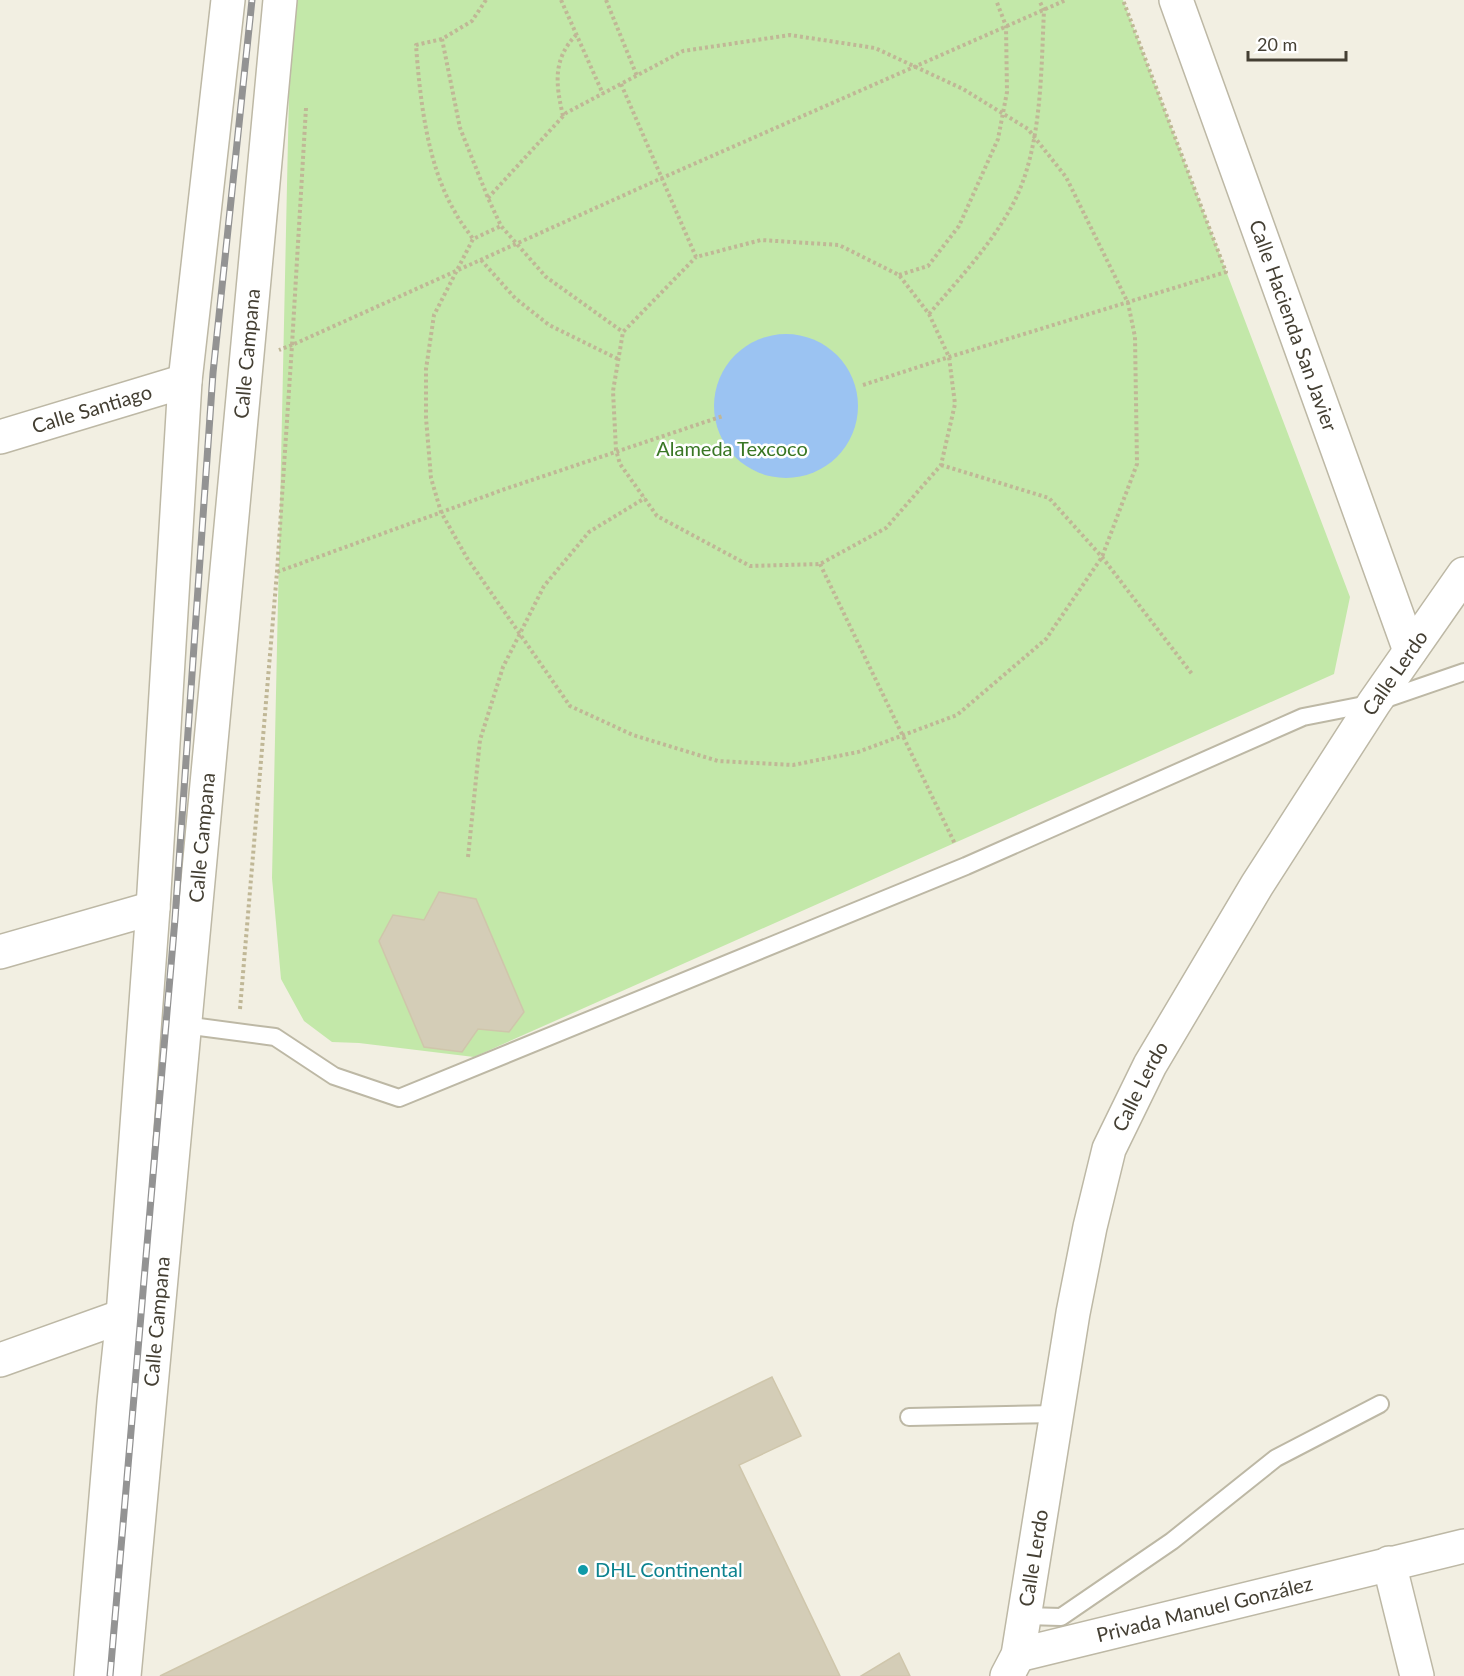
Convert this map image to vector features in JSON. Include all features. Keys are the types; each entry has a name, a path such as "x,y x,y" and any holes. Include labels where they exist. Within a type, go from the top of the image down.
{"street":[{"name":"Calle Campana","path":"91,1676 123,1316 153,908 185,381 228,0"},
{"name":"Calle Campana","path":"124,1676 280,0"},
{"name":"Calle Hacienda San Javier","path":"1176,0 1410,651"},
{"name":"Calle Santiago","path":"0,437 185,381"},
{"name":"Calle Lerdo","path":"1013,1665 1025,1616 1073,1313 1109,1149 1150,1065 1257,885 1374,703 1464,574"},
{"path":"0,952 153,908"},
{"path":"0,1360 123,1316"},
{"name":"Privada Manuel González","path":"1013,1665 1389,1563 1464,1546"},
{"path":"1389,1563 1417,1676"}],"lane":[{"path":"184,1025 275,1037 334,1076 399,1098 966,866 1303,717 1374,703 1464,672"},
{"path":"1025,1616 1061,1617 1172,1541 1276,1458 1380,1404"},
{"path":"909,1418 1057,1414"}],"path":[{"path":"473,239 454,211 435,166 420,94 416,45 442,39 472,21 486,0"},
{"path":"561,0 603,94"},
{"path":"606,0 637,76"},
{"path":"899,275 928,266 959,226 998,139 1007,92 1006,26 996,0"},
{"path":"929,314 991,241 1013,203 1026,173 1041,87 1044,10 1039,0"},
{"path":"246,363 292,345 662,178 1066,0"},
{"path":"863,385 1227,272 1123,0"},
{"path":"488,198 566,113 682,51 790,34 875,48 963,89 1028,129 1066,177 1128,303 1135,337 1137,464 1102,556 1046,639 957,715 858,752 793,765 718,761 633,735 570,706 467,558 441,512 431,478 426,418 426,369 434,315 473,239 501,226"},
{"path":"563,116 557,85 558,70 567,45 576,35"},
{"path":"442,39 460,128 501,226 546,277 622,332"},
{"path":"621,84 696,257"},
{"path":"238,1032 277,572 306,107"},
{"path":"761,240 839,245 899,275 929,314 949,357 955,404 941,465 886,528 820,564 750,566 657,516 620,464 616,450 613,391 622,332 696,257 761,240"},
{"path":"481,260 515,298 549,325 618,359"},
{"path":"277,572 616,450 723,416"},
{"path":"941,465 1049,498 1102,556 1192,674"},
{"path":"468,857 480,740 503,667 544,586 589,532 645,498"},
{"path":"820,564 966,866"}],"green space":[{"name":"Alameda Texcoco","path":"291,0 1123,0 1350,597 1334,674 474,1057 359,1043 332,1042 304,1021 281,979 272,878"}],"water":[{"path":"786,334 814,339 837,355 853,378 858,406 853,434 837,457 814,473 786,478 758,473 735,457 719,434 714,406 719,378 735,355 758,339"}],"building":[{"path":"439,892 476,899 524,1012 509,1032 478,1029 462,1052 424,1047 379,941 393,915 424,920"},
{"name":"DHL Continental","path":"772,1377 801,1436 739,1465 840,1676 160,1676"},
{"path":"899,1653 910,1676 861,1676"}],"railway":[{"path":"110,1676 175,919 213,373 252,0"}],"place":[{"name":"DHL Continental","path":"583,1570"}]}
